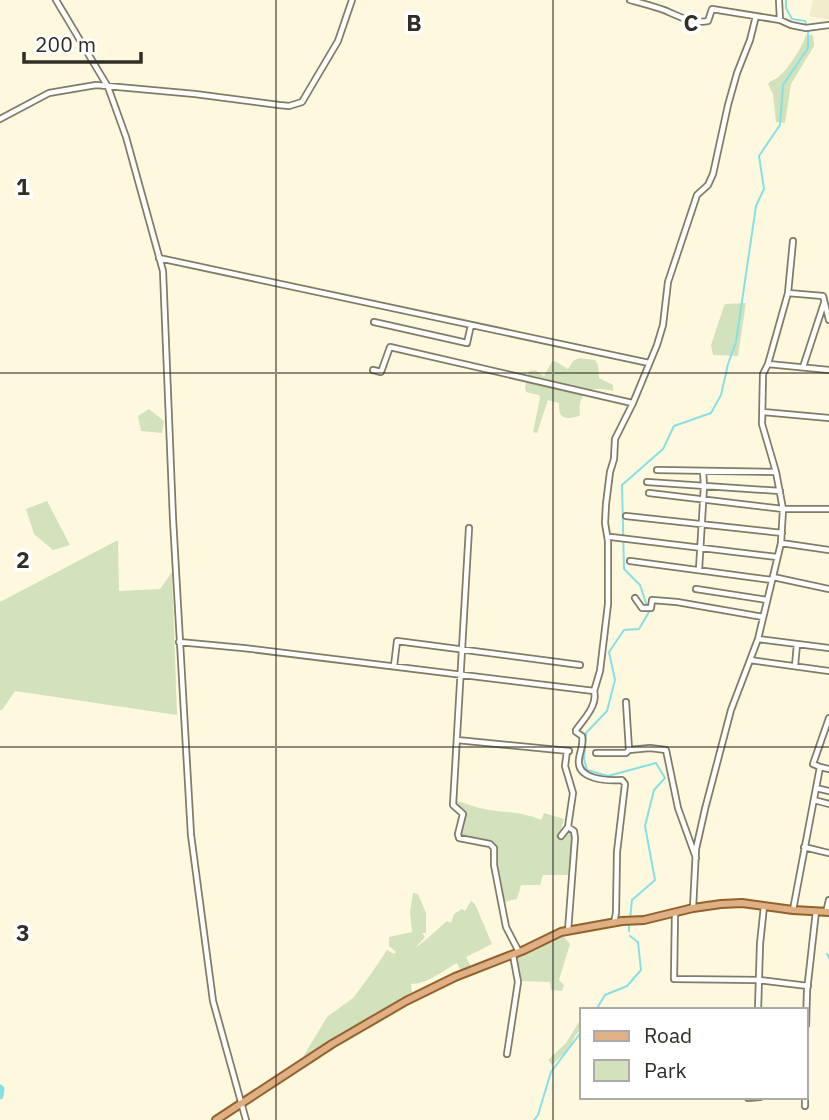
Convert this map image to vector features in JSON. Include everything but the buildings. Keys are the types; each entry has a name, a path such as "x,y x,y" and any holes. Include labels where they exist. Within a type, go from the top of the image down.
{"main road":[{"path":"216,1120 332,1044 406,1001 561,932 734,903 827,912"}],"street":[{"path":"56,0 108,86 126,137 163,271 179,642 191,835 213,1001 246,1120"},
{"path":"0,119 49,93 96,85 296,105 302,102 338,41 352,0"},
{"path":"630,0 685,19 703,22 708,21 712,9 780,20 808,28 829,24"},
{"path":"779,0 780,20"},
{"path":"614,924 617,852 625,783 622,780 591,776 579,767 583,743 582,736 576,730 593,705 600,671 608,604 606,504 615,439 633,403 663,325 668,282 674,261 697,195 708,185 713,174 727,104 756,16"},
{"path":"693,908 696,849 705,809 731,710 758,639 781,543 783,509 762,424 763,374 788,293 793,241"},
{"path":"159,258 649,363"},
{"path":"788,293 823,296 829,320"},
{"path":"803,368 824,303"},
{"path":"373,323 467,343 471,325"},
{"path":"373,370 381,372 390,347 633,403"},
{"path":"768,364 829,370"},
{"path":"763,412 829,418"},
{"path":"657,470 776,472"},
{"path":"699,570 703,471"},
{"path":"647,482 780,491"},
{"path":"649,493 783,509 829,509"},
{"path":"626,516 782,533"},
{"path":"470,528 453,804 463,814 458,837 490,844 494,848 494,865 506,927 516,954 518,982 507,1054"},
{"path":"611,537 777,557"},
{"path":"781,543 829,550"},
{"path":"630,561 829,589"},
{"path":"696,589 767,600"},
{"path":"635,598 642,608 647,609 651,608 652,600 763,617"},
{"path":"758,639 829,648"},
{"path":"394,666 397,641 580,665"},
{"path":"179,642 594,691"},
{"path":"795,666 797,644"},
{"path":"750,660 829,671"},
{"path":"626,702 629,750"},
{"path":"829,718 813,764 829,769"},
{"path":"457,740 568,751 565,766 573,793 568,827 561,836"},
{"path":"596,753 650,748 666,750 678,808 696,859"},
{"path":"793,910 820,767"},
{"path":"816,788 829,791"},
{"path":"814,800 829,803"},
{"path":"568,827 574,831 575,838 568,931"},
{"path":"804,847 829,853"},
{"path":"827,912 829,900"},
{"path":"758,1008 764,906"},
{"path":"807,1008 816,911"},
{"path":"675,912 674,979 759,980 808,986"},
{"path":"805,1099 805,1106"}],"shaded area":[{"path":"813,0 829,0 829,20 809,16"}],"green space":[{"path":"806,35 813,35 814,46 791,84 785,123 776,122 773,94 768,84 790,64"},
{"path":"746,303 738,356 713,355 711,345 725,304"},
{"path":"579,358 595,360 599,378 613,385 613,391 599,389 588,392 581,400 580,415 572,418 562,416 559,403 548,400 537,433 533,432 540,398 539,395 526,392 529,371 535,370 544,376 552,362 555,361 568,369 573,361"},
{"path":"149,409 164,421 162,433 141,431 138,416"},
{"path":"47,501 70,545 53,550 34,534 26,509"},
{"path":"118,540 119,591 160,589 172,572 177,715 15,691 0,710 0,602"},
{"path":"456,801 541,820 544,813 564,819 560,833 564,835 568,831 573,836 570,875 543,875 540,885 521,885 517,899 500,903 491,857 496,847 491,842 460,836 465,815 456,806"},
{"path":"413,893 418,894 426,913 426,933 422,933 425,937 415,948 447,921 451,923 454,914 462,909 465,911 471,901 475,904 492,944 466,957 472,968 461,971 457,963 429,979 411,984 412,992 303,1057 327,1017 353,998 387,950 394,954 396,952 389,946 389,937 412,932 410,912"},
{"path":"562,935 570,944 559,980 564,985 562,991 551,990 550,982 521,981 516,959"},
{"path":"580,1020 580,1030 569,1049 552,1065 548,1060 566,1043"}],"waterway":[{"path":"630,919 632,900 655,880 645,826 654,790 665,778 656,763 608,776 587,770 584,759 586,733 607,711 615,680 609,652 624,630 639,629 649,612 640,585 624,569 622,485 663,449 674,426 711,413 721,395 736,342 756,206 764,189 759,156 780,125 783,85 808,48 805,21 792,19 786,8 786,0"},
{"path":"629,924 629,931"},
{"path":"597,1008 605,995 627,986 641,970 638,942 630,936"},
{"path":"827,954 829,958"},
{"path":"534,1120 538,1115 551,1072 580,1034"},
{"path":"0,1088 0,1096"}]}
